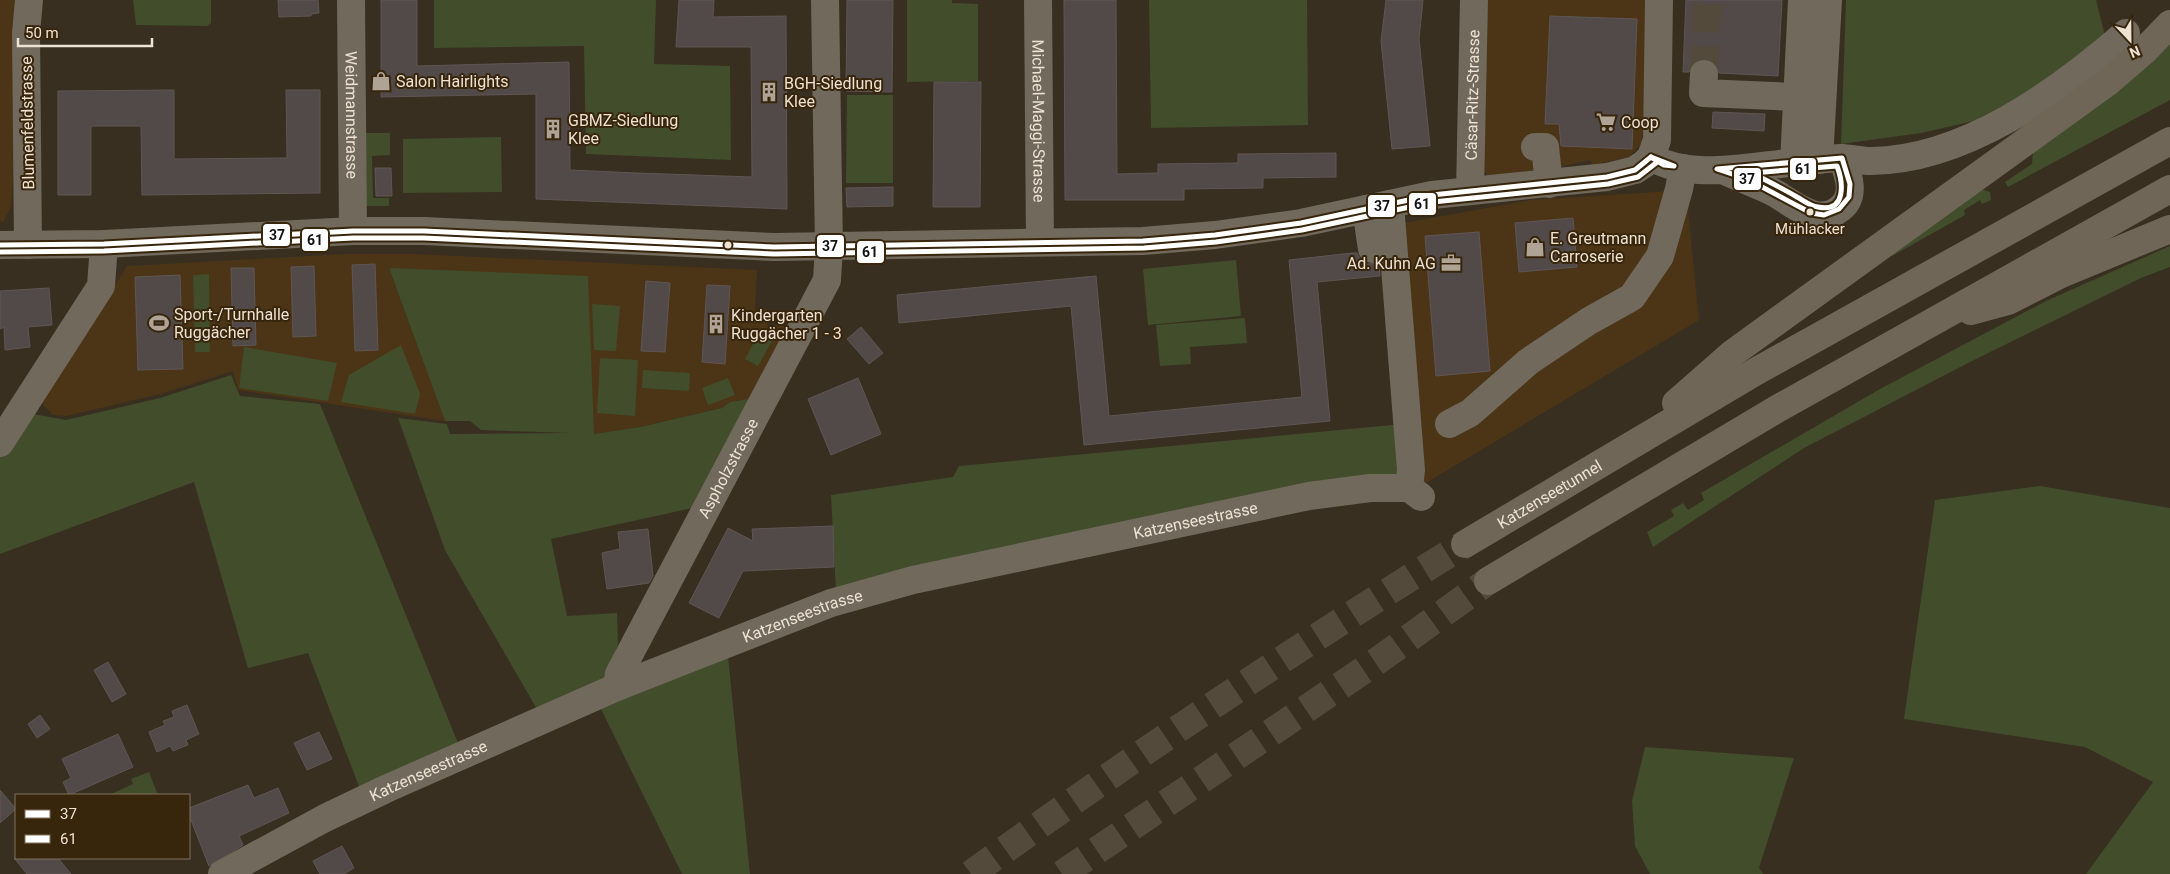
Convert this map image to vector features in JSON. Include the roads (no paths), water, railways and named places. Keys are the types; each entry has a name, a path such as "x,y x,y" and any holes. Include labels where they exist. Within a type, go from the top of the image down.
{"highway":[{"path":"1632,443 1733,353 2088,97 2138,57 2170,24"},
{"path":"1632,443 1840,323 2170,141"},
{"path":"1488,581 1697,455 1929,322 2170,189"},
{"path":"1929,322 2008,301 2061,274 2170,230"},
{"name":"Katzenseetunnel","path":"1465,544 1632,443"}],"street":[{"name":"Blumenfeldstrasse","path":"28,245 26,33 29,0"},
{"name":"Weidmannstrasse","path":"351,0 353,231"},
{"name":"Aspholzstrasse","path":"617,687 619,674 826,280 828,247 825,0"},
{"name":"Michael-Maggi-Strasse","path":"1038,0 1040,242"},
{"path":"0,245 104,244 353,231 424,231 737,245 828,247 1143,241 1214,235 1301,223 1470,191 1620,175 1635,170 1651,157 1657,140 1659,0"},
{"path":"1721,169 1769,190 1810,212 1827,215 1837,212 1846,204 1850,192 1849,178 1818,160 1798,97 1802,0"},
{"path":"1818,160 1828,0"},
{"name":"Cäsar-Ritz-Strasse","path":"1470,191 1479,13"},
{"path":"1651,157 1664,165 1683,168 1721,169 1818,160 1871,161 1914,155 1944,148 1965,140 2050,92 2126,32"},
{"path":"1703,83 1798,97"},
{"path":"1535,148 1545,147 1549,184"},
{"path":"1449,424 1470,414 1528,362 1589,321 1632,297 1660,256 1680,189 1683,168"},
{"path":"1372,249 1378,207"},
{"name":"Katzenseestrasse","path":"222,874 325,818 388,788 617,687 831,602 913,580 1309,496 1370,488 1415,493 1378,207"},
{"path":"0,443 101,286 104,244"}],"tunnel":[{"path":"1704,74 1708,0"},
{"path":"971,874 1215,704 1465,544"},
{"path":"1062,874 1380,659 1488,581"}],"place":[{"name":"Salon Hairlights","path":"381,81"},
{"name":"BGH-Siedlung Klee","path":"769,92"},
{"name":"Coop","path":"1606,122"},
{"name":"GBMZ-Siedlung Klee","path":"553,129"},
{"name":"Mühlacker","path":"1810,212"},
{"name":"E. Greutmann Carroserie","path":"1535,247"},
{"name":"Ad. Kuhn AG","path":"1451,263"},
{"name":"Sport-/Turnhalle Ruggächer","path":"159,323"},
{"name":"Kindergarten Ruggächer 1 - 3","path":"716,324"}]}
